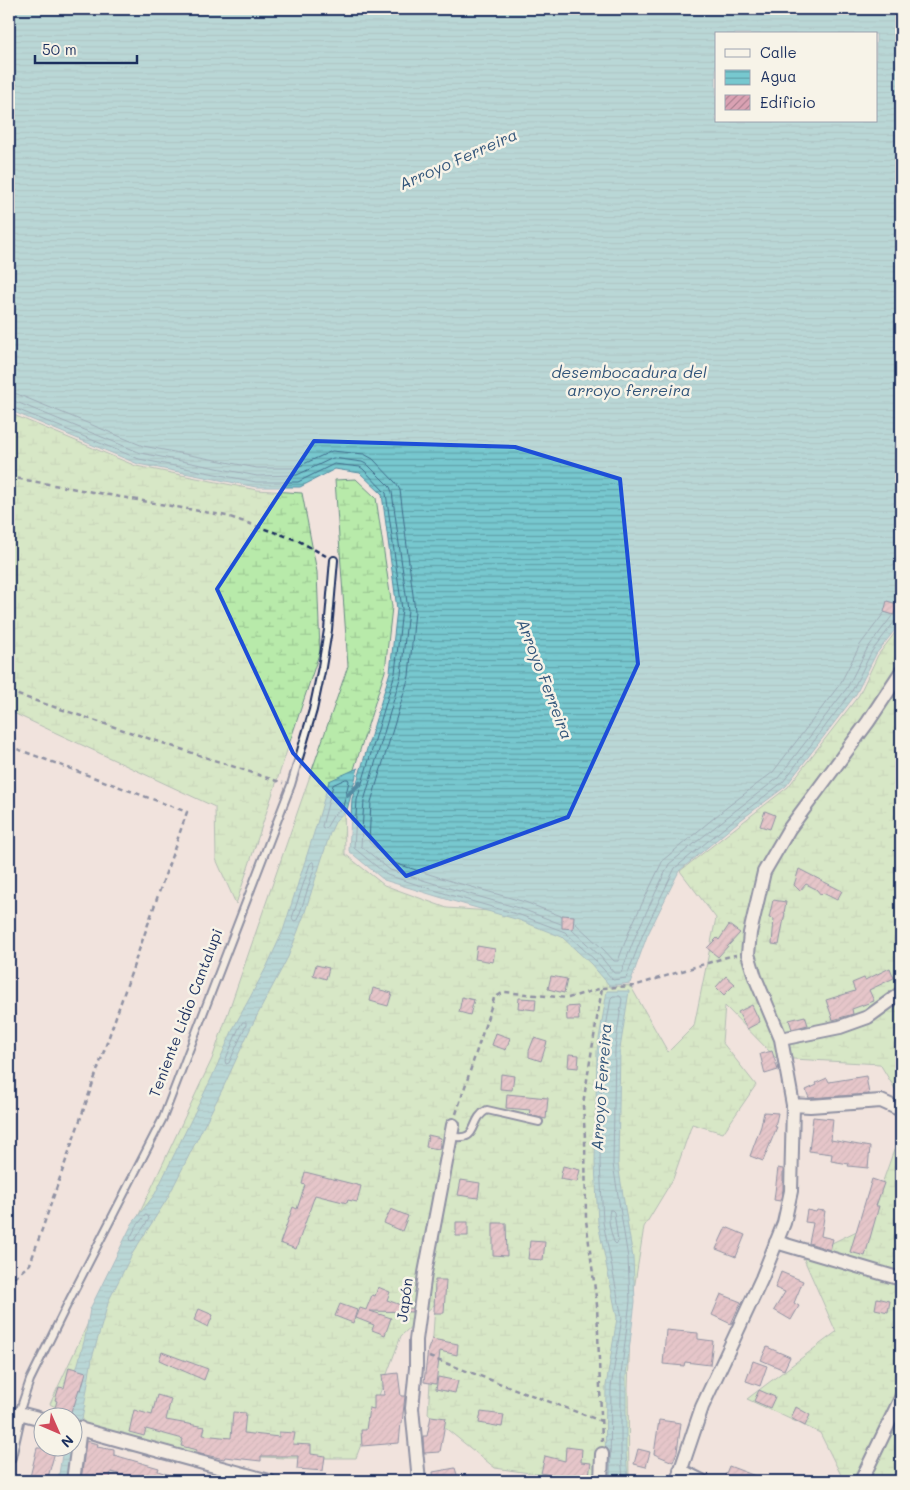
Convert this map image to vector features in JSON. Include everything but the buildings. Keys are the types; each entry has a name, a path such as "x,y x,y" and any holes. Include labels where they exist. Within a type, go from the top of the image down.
{"street":[{"path":"702,1481 679,1476 702,1408 762,1278 784,1223 791,1191 793,1105 781,1039 755,977 748,954 750,933 764,872 789,829 868,722 901,672"},
{"path":"781,1039 840,1027 868,1017 901,993"},
{"path":"793,1105 810,1106 881,1101 901,1110"},
{"name":"Japón","path":"419,1481 412,1408 416,1340 425,1273 451,1131"},
{"path":"776,1242 901,1279"},
{"path":"861,1481 901,1398"},
{"path":"18,1413 32,1416"},
{"name":"Teniente Lidio Cantalupi","path":"9,1457 18,1413"},
{"path":"82,1430 255,1479 269,1481"},
{"path":"602,1454 602,1481"},
{"path":"73,1481 74,1458"}],"lane":[{"name":"Teniente Lidio Cantalupi","path":"18,1413 30,1380 163,1118 291,786 313,710 322,667 329,621 334,560"},
{"path":"451,1131 462,1139 470,1135 481,1114 487,1110 539,1122"}],"path":[{"path":"9,477 227,516 297,540 334,560"},
{"path":"9,692 291,786"},
{"path":"9,746 187,812 30,1264 9,1282"},
{"path":"451,1131 494,998 504,992 568,998 604,988 634,986 730,956 748,954"},
{"path":"602,1454 597,1305 586,1220 583,1104 604,988"},
{"path":"416,1352 601,1421"}],"highlighted area":[{"path":"314,441 515,447 620,479 638,664 568,817 406,876 293,753 217,589"}],"green space":[{"path":"9,413 136,466 257,490 302,493 317,572 320,651 236,904 216,859 215,807 9,711"},
{"path":"356,479 376,498 392,607 385,671 344,801 345,854 384,885 447,908 519,913 563,927 595,960 610,987 630,985 668,1052 694,1026 716,918 680,871 788,787 859,695 878,655 901,625 901,1099 880,1064 776,1058 725,1006 722,1042 756,1085 723,1133 692,1124 673,1179 644,1227 631,1308 628,1388 629,1481 584,1481 495,1468 428,1414 435,1304 401,1336 356,1458 285,1458 129,1451 82,1423 82,1408 57,1408 50,1404 212,1059 348,666 335,480"},
{"path":"901,1139 901,1481 844,1481 820,1433 747,1399 836,1332 803,1257 867,1226 894,1150"}],"water":[{"name":"desembocadura del arroyo ferreira","path":"9,9 901,9 901,622 876,654 856,694 786,786 738,822 679,871 647,936 630,983 610,986 591,964 562,937 519,920 384,880 349,851 352,799 390,672 397,609 382,494 360,473 335,469 300,487 256,487 138,464 9,410"},
{"path":"358,768 347,810 336,820 330,833 304,915 288,957 251,1027 223,1088 167,1199 132,1254 109,1300 92,1358 82,1420 82,1408 66,1408 85,1338 90,1309 132,1224 155,1194 234,1027 267,966 283,931 329,781"},
{"name":"Arroyo Ferreira","path":"607,991 629,991 620,1049 618,1164 633,1258 635,1302 626,1375 628,1481 605,1481 606,1386 617,1318 598,1223 595,1163 597,1051"},
{"path":"61,1458 72,1458 70,1481 58,1481"}],"waterway":[{"path":"348,795 360,783"}]}
